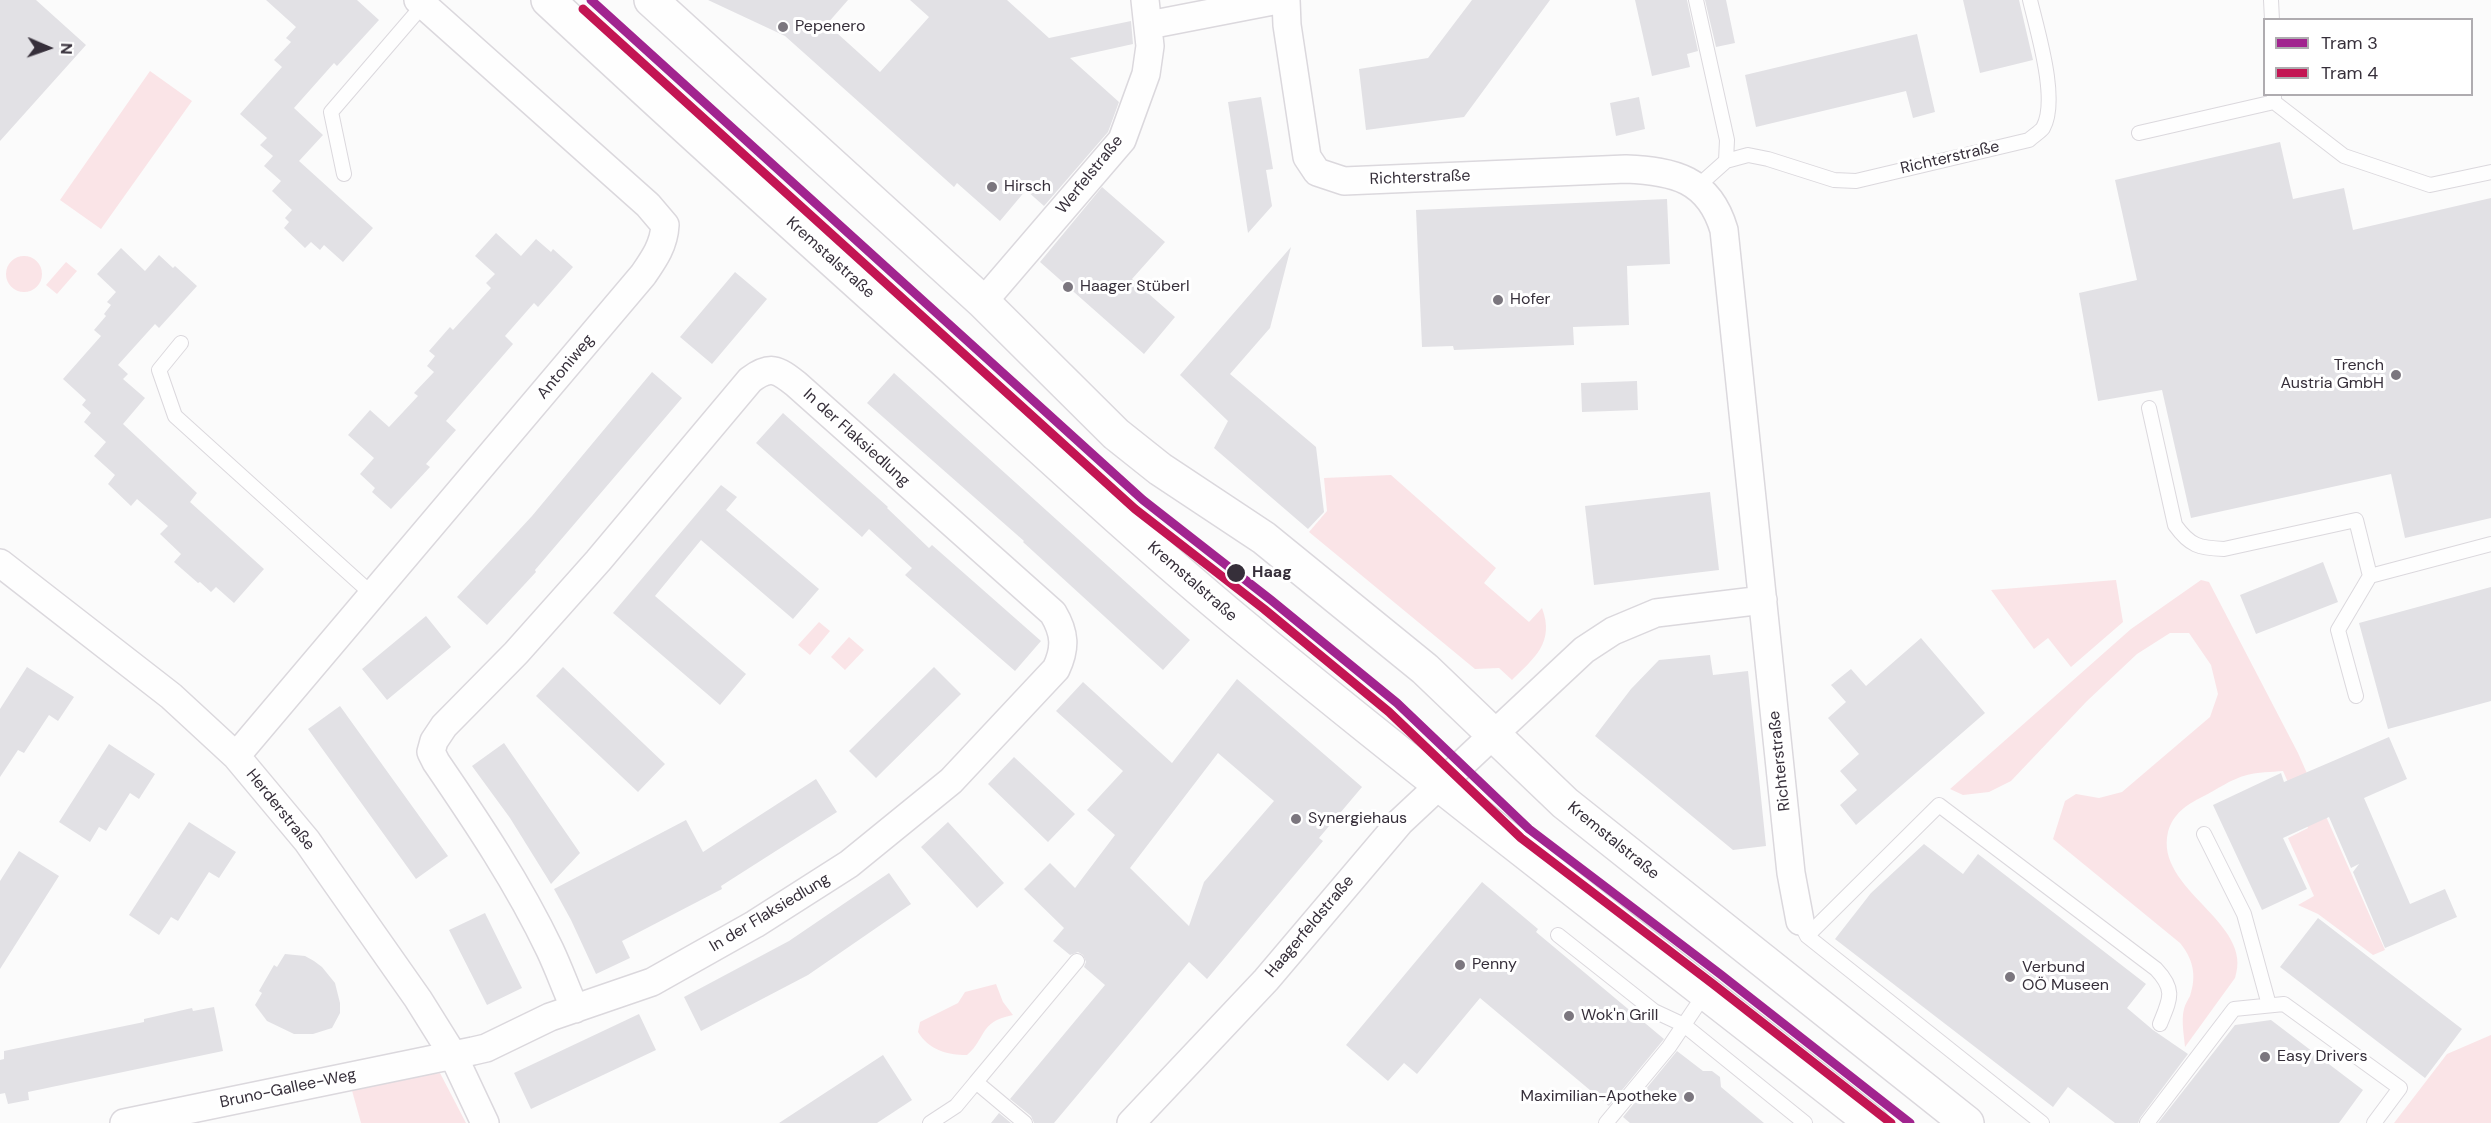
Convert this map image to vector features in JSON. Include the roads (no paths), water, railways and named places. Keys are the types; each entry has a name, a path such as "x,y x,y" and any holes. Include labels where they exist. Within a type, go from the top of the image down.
{"main road":[{"name":"Kremstalstraße","path":"548,0 669,113 1127,526 1238,622 1522,852 1706,992 1872,1123"},
{"name":"Kremstalstraße","path":"651,0 983,302 1116,434 1160,469 1264,538 1425,669 1565,803 1967,1123"}],"street":[{"name":"Werfelstraße","path":"983,302 1122,140 1146,74 1150,46 1147,12 1278,0"},
{"name":"Richterstraße","path":"1286,0 1287,26 1307,157 1317,172 1344,181 1640,170 1666,172 1698,186 1719,212 1724,230 1791,873 1803,928"},
{"name":"Antoniweg","path":"236,756 643,275 660,249 664,236 665,225 654,210 421,2"},
{"name":"In der Flaksiedlung","path":"453,1055 486,1048 550,1017 575,1009 652,982 755,924 849,864 951,781 1056,669 1062,655 1064,639 1053,613 783,373 772,370 760,372 750,380 607,552 516,653 444,726 434,741 431,752 436,762 488,839 515,885 550,950 575,1009"},
{"name":"Herderstraße","path":"0,563 171,696 236,756 314,851 406,981 453,1055 484,1123"},
{"path":"1493,734 1584,650 1613,631 1656,613 1763,600"},
{"name":"Haagerfeldstraße","path":"1134,1122 1266,980 1400,822 1493,734"},
{"name":"Bruno-Gallee-Weg","path":"124,1123 453,1055"}],"lane":[{"path":"1696,0 1727,140 1726,161 1698,186"},
{"name":"Richterstraße","path":"1726,161 1748,155 1834,180 1856,181 2029,140 2043,128 2048,110 2048,80 2030,0"},
{"path":"2271,0 2272,18"},
{"path":"344,174 331,112 421,2"},
{"path":"2139,133 2274,98 2344,156 2430,185 2491,172"},
{"path":"181,343 159,370 175,416 373,595"},
{"path":"2149,408 2175,525 2185,540 2202,548 2224,549 2356,520 2370,576"},
{"path":"2356,696 2338,630 2370,576 2491,544"},
{"path":"2042,1123 1803,928 1939,805 2156,969 2169,982 2170,1001 2160,1024"},
{"path":"2204,834 2244,914 2269,1005"},
{"path":"1558,935 1654,1011 1684,1024 1805,1123"},
{"path":"930,1123 956,1106 1077,961"},
{"path":"1606,1123 1669,1047 1706,992"},
{"path":"2147,1123 2234,1009 2284,1004 2400,1088 2374,1123"},
{"path":"976,1082 1025,1123"}],"tram line":[{"name":"3","path":"591,0 1143,500 1397,703 1529,829 1720,974 1910,1123"},
{"name":"4","path":"583,9 1135,509 1264,609 1389,712 1521,838 1891,1123"}],"place":[{"name":"Pepenero","path":"783,27"},
{"name":"Hirsch","path":"992,187"},
{"name":"Haager Stüberl","path":"1068,287"},
{"name":"Hofer","path":"1498,300"},
{"name":"Trench Austria GmbH","path":"2396,375"},
{"name":"Haag","path":"1236,573"},
{"name":"Synergiehaus","path":"1296,819"},
{"name":"Penny","path":"1460,965"},
{"name":"Verbund OÖ Museen","path":"2010,977"},
{"name":"Wok'n Grill","path":"1569,1016"},
{"name":"Easy Drivers","path":"2265,1057"},
{"name":"Maximilian-Apotheke","path":"1689,1097"}]}
